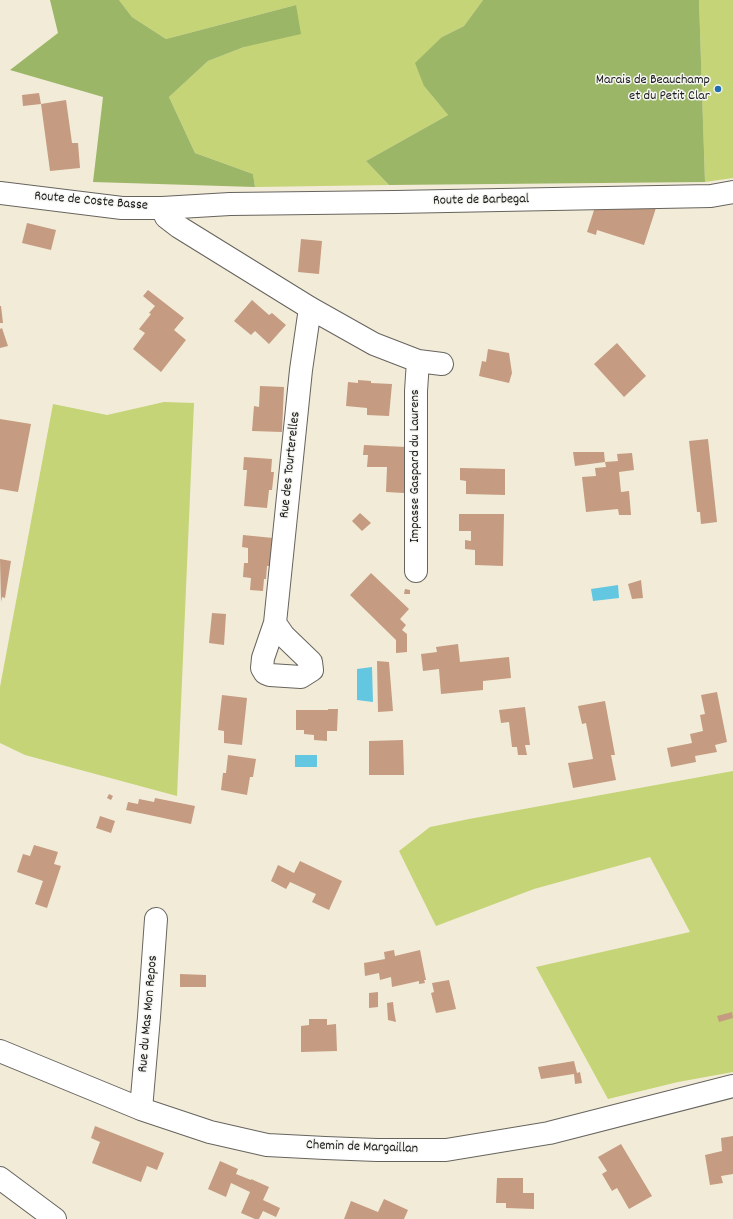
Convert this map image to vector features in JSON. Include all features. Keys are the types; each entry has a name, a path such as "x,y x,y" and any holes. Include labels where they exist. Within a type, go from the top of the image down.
{"street":[{"name":"Route de Barbegal","path":"230,204 711,196 733,192"},
{"name":"Route de Coste Basse","path":"0,193 114,207 162,208 230,204"},
{"path":"162,208 166,217 179,227 310,308 374,344 418,361 442,364"},
{"name":"Rue des Tourterelles","path":"275,623 300,370 310,308"},
{"name":"Impasse Gaspard du Laurens","path":"416,571 416,391 418,361"},
{"name":"Rue du Mas Mon Repos","path":"140,1109 149,1017 156,919"},
{"name":"Chemin de Margaillan","path":"0,1051 140,1109 210,1132 267,1145 377,1150 446,1150 549,1133 733,1086"},
{"path":"0,1178 55,1219"}],"green space":[{"path":"50,0 119,0 132,17 166,39 296,5 301,34 244,47 208,61 169,97 195,153 253,174 255,187 93,182 103,97 10,70 58,33"},
{"path":"119,0 483,0 464,26 442,37 424,86 448,115 366,161 389,185 255,187 253,174 195,153 169,97 208,61 244,47 296,5 166,39 132,17"},
{"path":"483,0 699,0 705,182 389,185 366,161 448,115 424,86 415,63 442,37 464,26"},
{"name":"Marais de Beauchamp et du Petit Clar","path":"699,0 733,0 733,178 705,182"},
{"path":"164,402 194,403 177,796 25,755 0,743 0,687 53,404 107,415"},
{"path":"733,771 733,1072 678,1082 608,1099 536,967 690,932 650,857 534,889 436,926 399,851 430,827"}],"water":[{"path":"618,585 619,598 593,601 591,589"},
{"path":"372,667 373,702 357,700 357,669"},
{"path":"295,755 317,755 317,767 295,767"}],"building":[{"path":"39,93 41,104 23,106 22,95"},
{"path":"66,100 72,143 78,143 80,168 50,171 41,104"},
{"path":"656,208 644,245 597,230 596,235 587,232 594,210"},
{"path":"27,223 56,230 51,250 22,243"},
{"path":"301,239 322,241 319,274 298,272"},
{"path":"148,290 184,318 174,330 186,340 161,372 133,349 145,333 139,329 151,314 149,313 155,306 143,296"},
{"path":"252,300 269,315 272,313 286,325 269,344 255,331 251,335 234,321"},
{"path":"1,306 3,323 0,323"},
{"path":"2,328 8,346 0,348 0,329"},
{"path":"617,343 646,376 624,397 594,364"},
{"path":"488,349 509,353 512,373 509,383 479,376 482,361 486,362"},
{"path":"358,380 371,381 371,383 392,384 389,416 367,415 367,408 346,406 348,382 358,383"},
{"path":"260,386 284,387 282,432 252,431 254,406 259,407"},
{"path":"0,419 31,424 18,492 0,489"},
{"path":"708,439 717,522 701,524 700,512 697,512 689,441"},
{"path":"364,445 406,447 404,493 386,492 387,467 367,467 368,455 363,455"},
{"path":"573,452 604,452 605,462 575,466"},
{"path":"632,453 634,470 619,472 621,492 629,491 631,515 619,515 618,509 586,512 582,477 596,476 595,468 606,467 605,462 618,461 617,454"},
{"path":"244,457 272,459 271,472 274,472 272,490 269,490 267,508 244,506 247,470 243,470"},
{"path":"460,468 505,469 505,495 466,494 466,481 460,480"},
{"path":"360,513 371,523 362,531 352,521"},
{"path":"459,514 504,514 503,566 475,565 475,550 465,549 465,540 471,541 471,531 459,531"},
{"path":"243,535 273,538 271,566 267,566 263,591 250,590 251,578 243,577 244,563 248,563 248,548 242,547"},
{"path":"0,559 11,561 5,598 2,597 1,602"},
{"path":"371,573 409,609 400,619 406,625 402,630 407,634 407,652 396,653 396,640 350,595"},
{"path":"641,580 643,598 632,599 628,584"},
{"path":"405,589 410,590 410,594 404,594"},
{"path":"212,613 226,614 224,645 209,643"},
{"path":"458,644 460,662 509,657 511,678 483,681 483,690 441,694 439,669 423,671 421,654 437,652 436,647"},
{"path":"377,661 389,662 393,711 378,712"},
{"path":"717,692 727,742 715,745 717,752 695,756 696,762 671,767 667,748 692,743 690,734 703,731 700,715 705,714 701,695"},
{"path":"222,695 247,698 242,745 224,743 224,731 218,730"},
{"path":"605,701 615,755 611,755 616,780 573,788 568,763 593,759 586,723 582,724 578,706"},
{"path":"525,707 530,745 525,745 527,755 518,755 517,747 512,747 509,722 501,723 499,710"},
{"path":"338,709 337,731 327,731 327,741 314,740 314,735 304,734 304,730 296,730 296,710"},
{"path":"403,740 404,775 369,775 369,741"},
{"path":"228,755 256,759 253,777 250,777 247,795 221,790 223,773 226,773"},
{"path":"109,794 113,796 111,800 107,798"},
{"path":"155,798 195,806 191,824 126,810 128,802 138,804 139,799 154,802"},
{"path":"100,816 115,821 111,833 96,828"},
{"path":"34,845 58,852 54,864 61,866 47,908 35,904 43,881 17,872 23,854 30,856"},
{"path":"300,861 342,881 329,910 312,902 316,894 290,882 286,889 271,881 278,865 294,873"},
{"path":"394,950 395,956 420,950 426,980 424,980 425,983 419,984 419,981 392,987 391,977 380,980 379,973 365,976 364,963 385,959 384,952"},
{"path":"180,974 206,975 206,987 180,987"},
{"path":"449,980 456,1009 436,1013 431,993 434,992 432,983"},
{"path":"378,992 378,1007 369,1008 369,993"},
{"path":"393,1002 396,1022 388,1020 387,1003"},
{"path":"732,1012 733,1018 719,1022 717,1016"},
{"path":"309,1019 327,1019 327,1025 336,1024 337,1051 301,1052 301,1026 309,1025"},
{"path":"574,1061 577,1073 580,1072 582,1083 575,1084 574,1074 541,1079 538,1067"},
{"path":"95,1126 164,1153 157,1170 147,1166 141,1182 92,1163 100,1142 91,1138"},
{"path":"733,1136 733,1174 721,1176 723,1183 710,1185 705,1155 722,1151 721,1138"},
{"path":"621,1144 652,1196 629,1209 617,1188 612,1191 602,1174 607,1171 598,1157"},
{"path":"220,1161 238,1169 236,1174 269,1187 263,1200 280,1208 276,1217 263,1211 259,1219 255,1219 241,1213 250,1192 231,1183 226,1197 208,1189"},
{"path":"497,1178 523,1178 523,1193 534,1193 534,1209 506,1208 506,1203 496,1203"},
{"path":"384,1199 408,1210 404,1219 344,1219 351,1201 378,1212"}],"place":[{"name":"Marais de Beauchamp et du Petit Clar","path":"718,89"}]}
